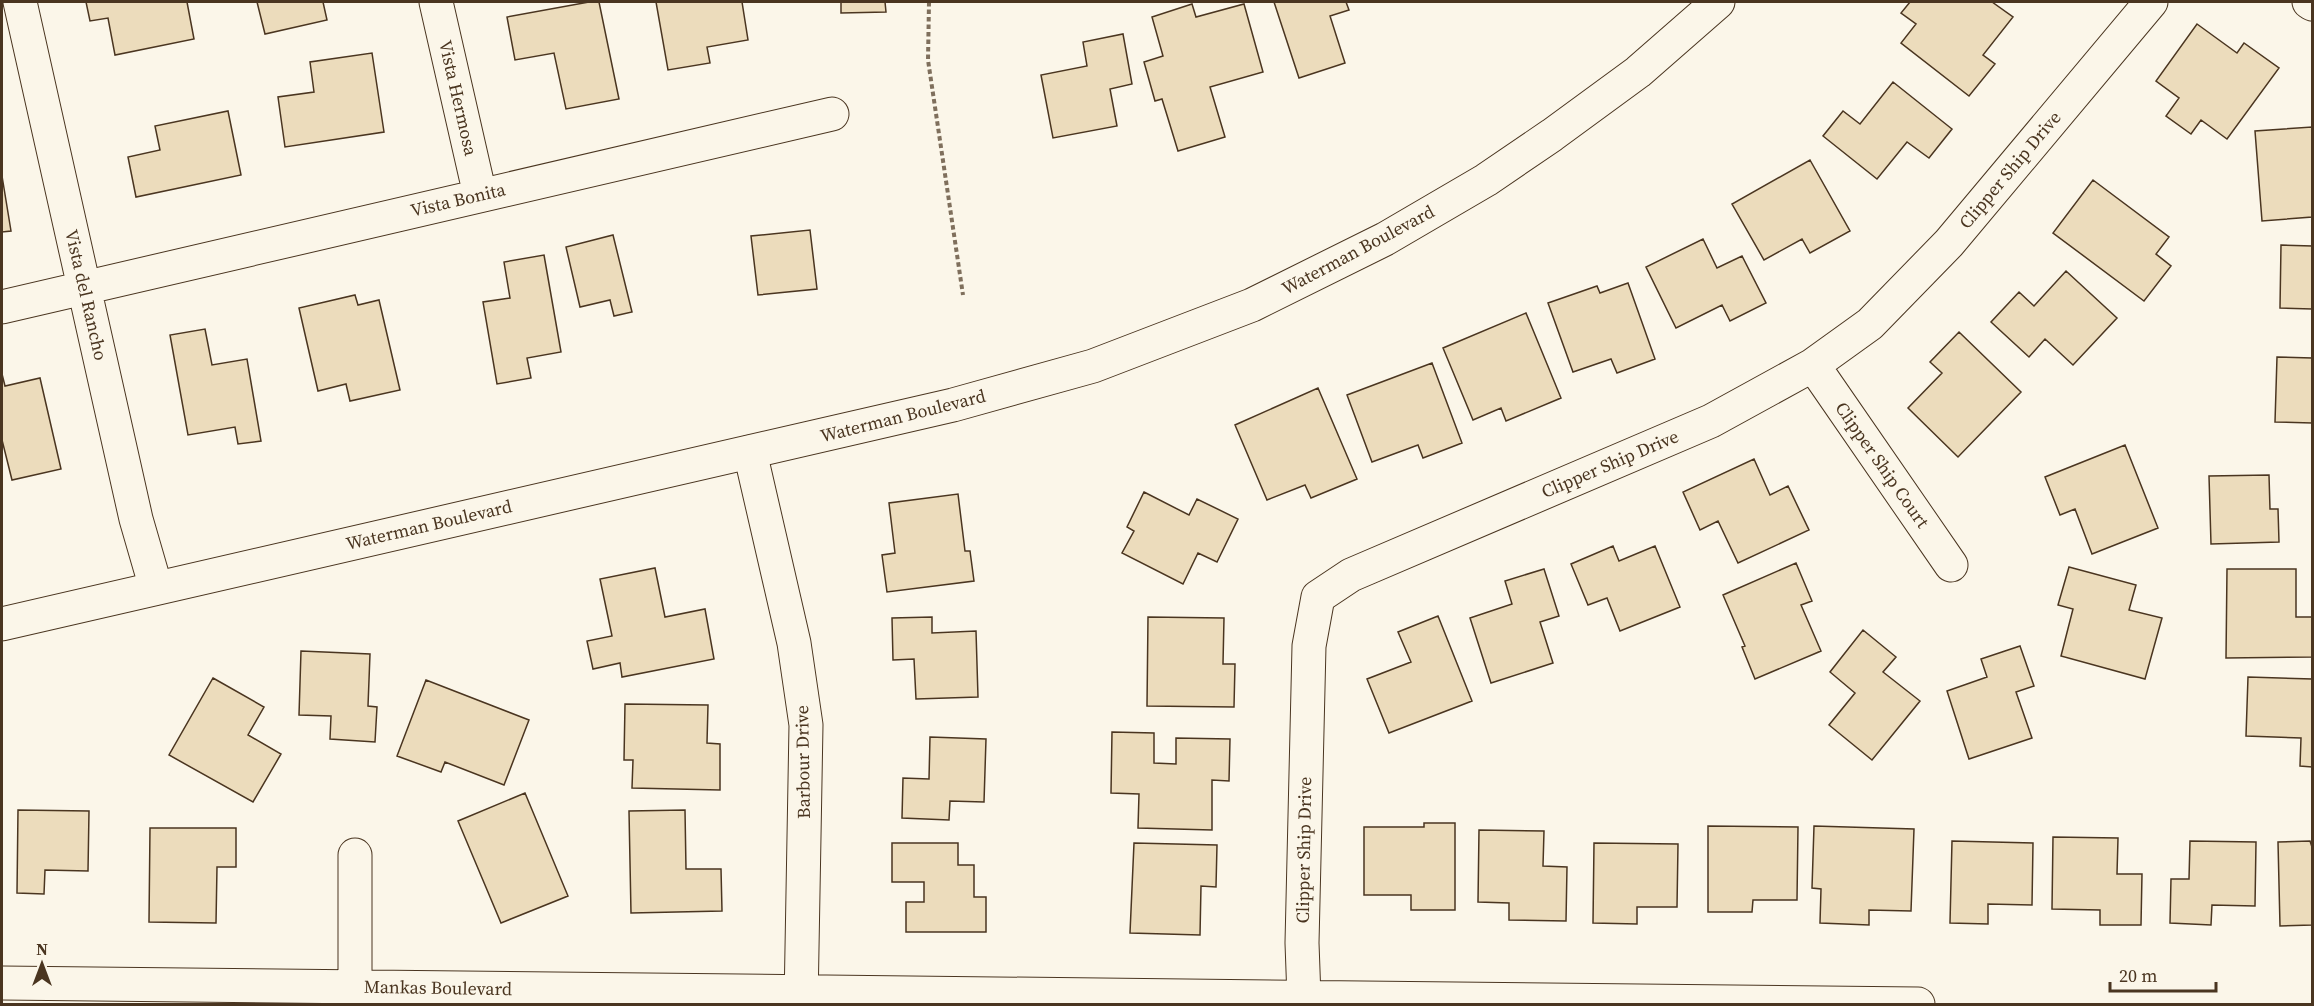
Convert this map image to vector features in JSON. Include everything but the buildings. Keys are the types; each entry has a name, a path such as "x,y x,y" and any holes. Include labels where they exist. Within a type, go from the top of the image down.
{"street":[{"name":"Vista del Rancho","path":"20,2 136,519 156,588"},
{"name":"Vista Hermosa","path":"436,2 480,195"},
{"name":"Waterman Boulevard","path":"2,624 953,405 1093,366 1252,305 1385,239 1486,180 1552,135 1638,72 1718,2"},
{"name":"Clipper Ship Drive","path":"1304,998 1302,944 1309,646 1318,597 1351,575 1711,421 1813,365 1870,324 1949,243 2151,2"},
{"name":"Vista Bonita","path":"2,307 832,114"},
{"name":"Clipper Ship Court","path":"1813,365 1951,565"},
{"name":"Barbour Drive","path":"750,452 794,643 806,725 801,999"},
{"path":"355,855 355,987"},
{"name":"Mankas Boulevard","path":"2,983 355,987 801,999 1304,998 1918,1005"}],"path":[{"path":"929,2 928,60 963,295"}]}
